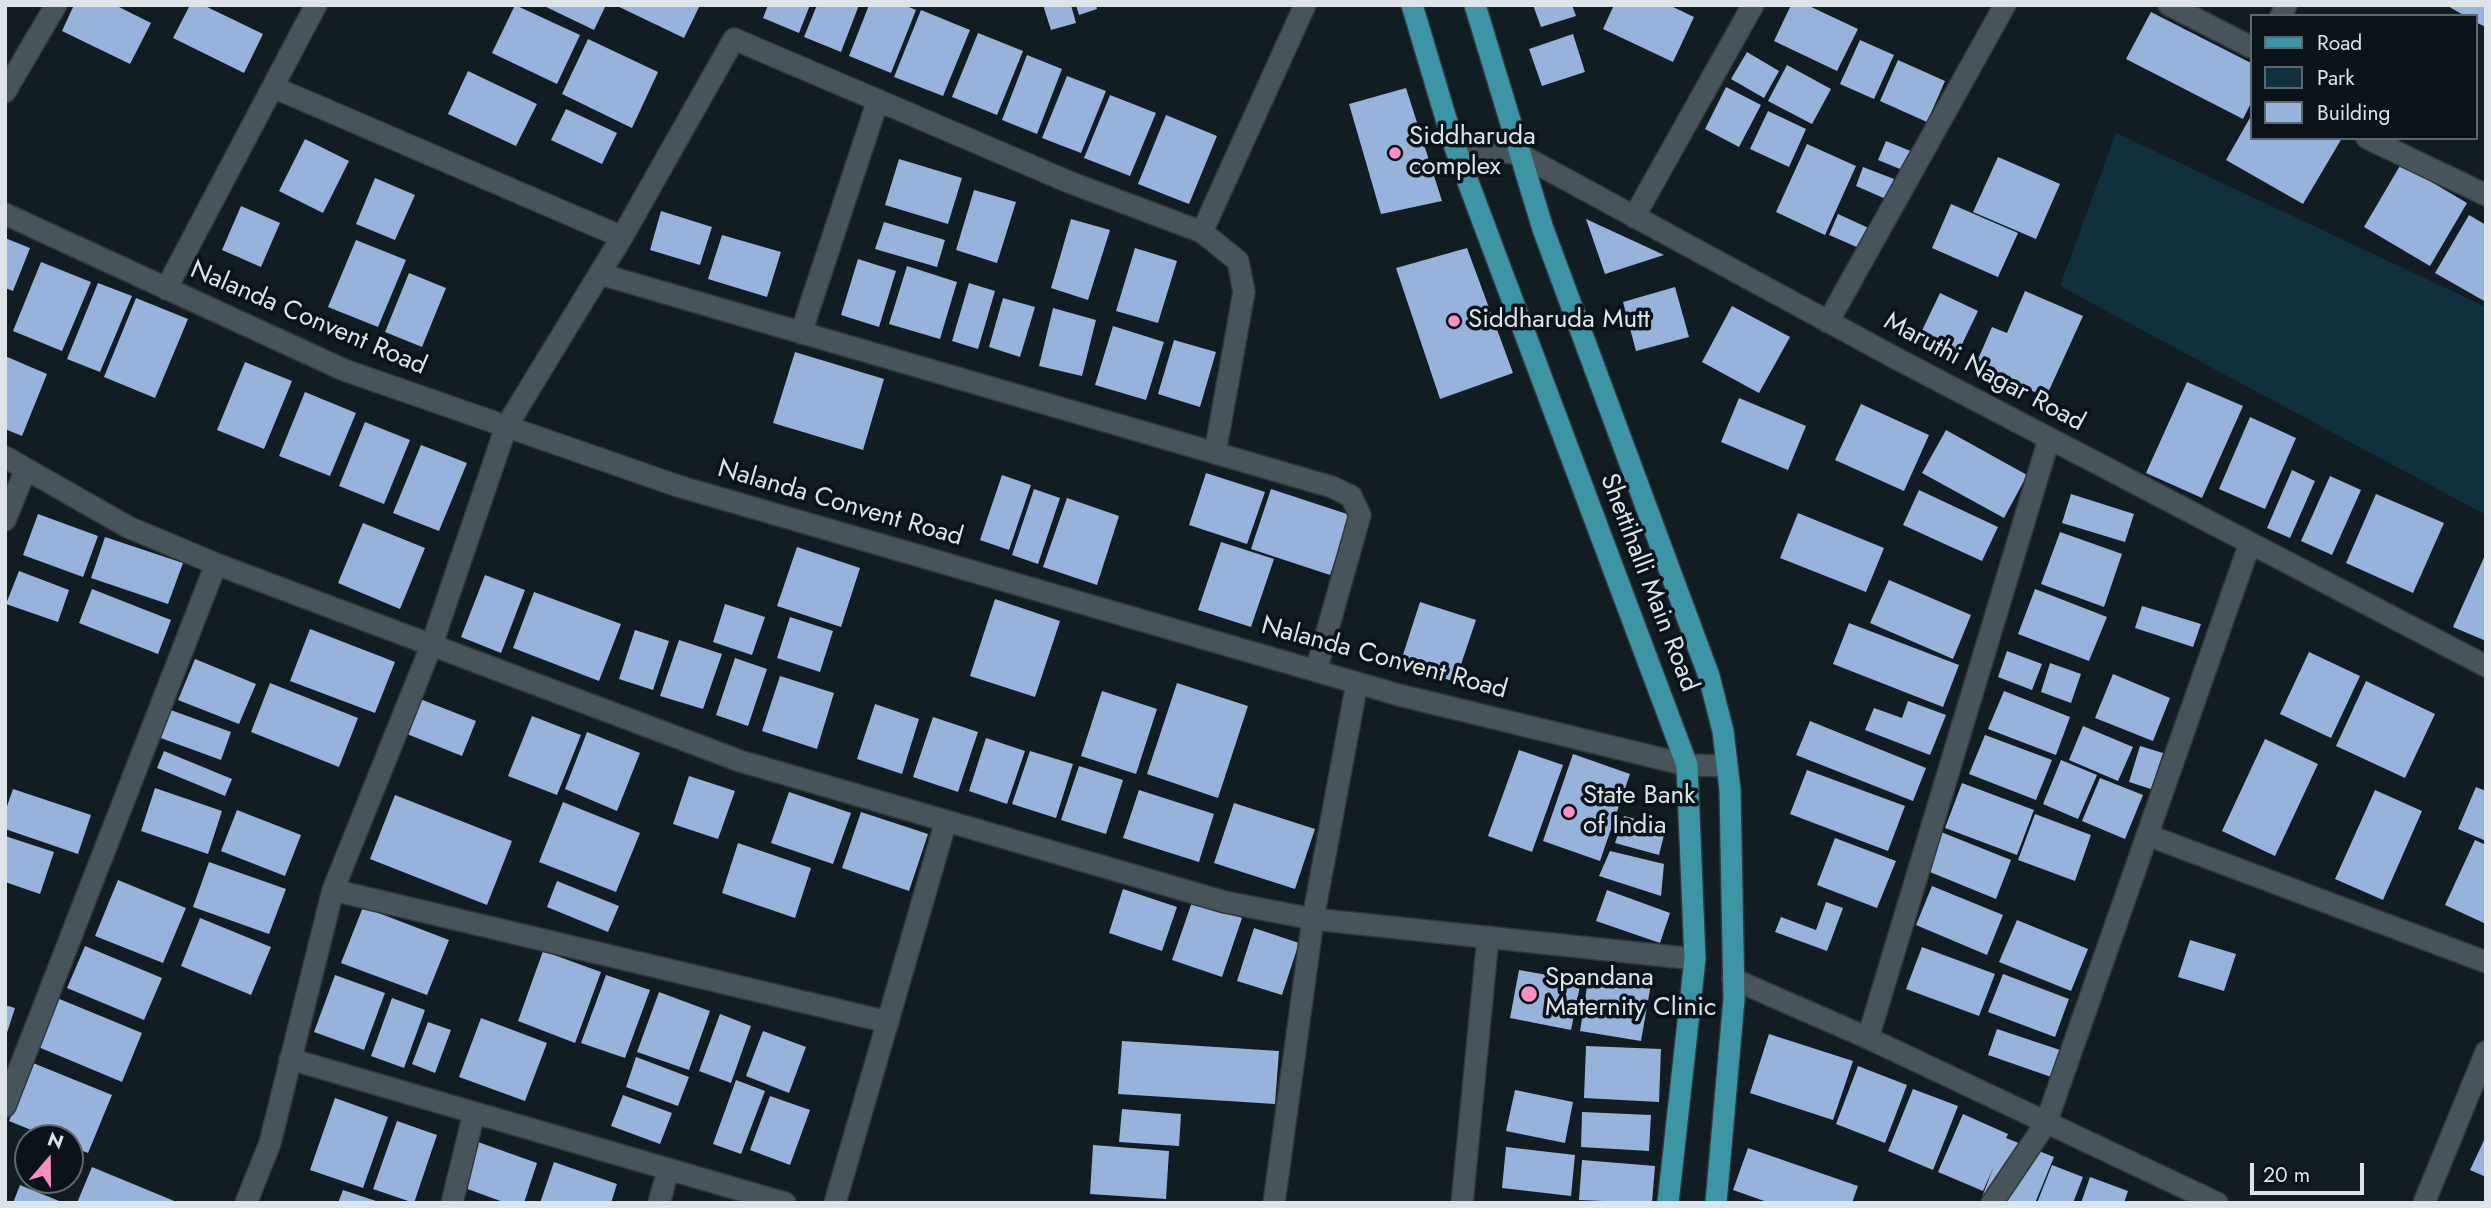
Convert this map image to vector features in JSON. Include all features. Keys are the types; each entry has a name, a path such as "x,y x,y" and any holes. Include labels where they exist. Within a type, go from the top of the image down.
{"main road":[{"name":"Shettihalli Main Road","path":"1412,5 1453,142 1687,765 1695,958 1668,1203"},
{"name":"Shettihalli Main Road","path":"1475,5 1543,229 1709,676 1723,731 1727,766 1733,979 1716,1203"}],"street":[{"path":"5,92 56,5"},
{"path":"166,289 316,5"},
{"path":"1202,232 1305,5"},
{"path":"1634,217 1753,5"},
{"path":"1828,322 2005,5"},
{"path":"2169,5 2250,46"},
{"path":"246,1203 270,1143 333,890 432,643 506,427 622,237 734,39 1069,182 1202,232 1238,261 1244,292 1216,453"},
{"path":"273,87 622,237"},
{"path":"801,332 878,100"},
{"path":"2372,140 2486,195"},
{"name":"Maruthi Nagar Road","path":"1453,142 1521,155 1828,322 2486,666"},
{"name":"Nalanda Convent Road","path":"5,214 344,370 678,486 1357,683 1687,765 1727,766"},
{"path":"600,274 1332,487 1351,496 1360,515 1316,671"},
{"path":"1868,1038 2049,439"},
{"path":"5,457 128,527 216,564 740,761 1225,902 1313,919 1695,958"},
{"path":"5,520 26,469"},
{"path":"1992,1203 2046,1123 2250,543"},
{"path":"5,1106 216,564"},
{"path":"1274,1203 1313,919 1357,683"},
{"path":"835,1203 946,821"},
{"path":"2147,835 2486,961"},
{"path":"333,890 888,1022"},
{"path":"1462,1203 1488,937"},
{"path":"1733,979 1868,1038 2217,1203"},
{"path":"2424,1203 2486,1052"},
{"path":"290,1059 785,1203"},
{"path":"452,1203 474,1113"},
{"path":"659,1203 667,1170"}],"green space":[{"path":"2116,133 2486,307 2486,515 2060,286"}],"building":[{"path":"74,5 115,5 151,23 130,64 62,31"},
{"path":"190,5 203,5 263,34 244,73 173,38"},
{"path":"515,5 580,35 557,84 492,53"},
{"path":"542,5 606,5 594,30"},
{"path":"615,5 700,5 684,38"},
{"path":"768,5 810,5 799,33 763,18"},
{"path":"817,5 859,5 841,52 804,37"},
{"path":"869,5 904,5 916,10 891,73 849,56"},
{"path":"1043,5 1071,5 1076,23 1051,30"},
{"path":"1076,5 1096,5 1097,9 1079,15"},
{"path":"1533,5 1572,5 1576,16 1541,27"},
{"path":"1614,5 1669,5 1694,17 1673,62 1603,29"},
{"path":"1791,5 1807,5 1858,29 1837,71 1774,41"},
{"path":"2446,5 2486,5 2486,27 2477,23 2477,14 2462,14"},
{"path":"921,10 970,30 943,96 894,77"},
{"path":"2151,12 2250,62 2250,105 2243,119 2126,59"},
{"path":"978,33 1023,51 997,115 952,97"},
{"path":"1573,34 1585,72 1542,86 1529,49"},
{"path":"588,39 658,72 632,128 562,94"},
{"path":"1860,40 1894,55 1874,99 1840,84"},
{"path":"1747,52 1779,71 1764,98 1731,79"},
{"path":"1027,55 1062,69 1037,134 1002,120"},
{"path":"1898,60 1945,81 1927,122 1880,101"},
{"path":"1787,65 1831,89 1812,124 1768,101"},
{"path":"468,71 537,104 516,146 448,114"},
{"path":"1067,76 1106,91 1081,153 1042,138"},
{"path":"1726,87 1761,105 1739,147 1705,129"},
{"name":"Siddharuda complex","path":"1406,88 1442,201 1381,214 1349,104"},
{"path":"1110,95 1156,113 1130,176 1084,158"},
{"path":"566,109 617,133 602,164 551,140"},
{"path":"1768,111 1806,129 1789,167 1750,149"},
{"path":"1166,115 1217,136 1189,204 1138,184"},
{"path":"2250,118 2250,140 2341,140 2303,204 2226,160"},
{"path":"305,139 349,161 323,213 279,191"},
{"path":"1886,141 1913,152 1905,171 1878,160"},
{"path":"1807,144 1856,166 1825,235 1776,212"},
{"path":"1998,157 2060,184 2036,239 1973,212"},
{"path":"899,159 962,178 948,224 885,205"},
{"path":"2401,164 2467,203 2430,266 2364,227"},
{"path":"1863,167 1894,179 1886,199 1856,186"},
{"path":"375,178 415,195 395,240 356,224"},
{"path":"974,190 1016,202 997,263 956,250"},
{"path":"1951,204 2018,233 1998,277 1932,248"},
{"path":"241,206 280,223 261,267 222,250"},
{"path":"661,211 712,227 700,265 650,250"},
{"path":"1838,214 1875,231 1866,251 1829,235"},
{"path":"2469,215 2486,225 2486,302 2435,273"},
{"path":"1071,219 1110,230 1088,300 1051,288"},
{"path":"1586,219 1664,255 1605,274"},
{"path":"884,222 945,240 937,267 875,249"},
{"path":"722,235 781,252 767,297 708,279"},
{"path":"5,238 30,248 13,291 5,288"},
{"path":"356,240 406,260 378,327 328,307"},
{"path":"1135,248 1177,261 1158,323 1116,311"},
{"name":"Siddharuda Mutt","path":"1467,248 1513,373 1440,399 1396,268"},
{"path":"858,259 896,271 879,327 841,315"},
{"path":"41,262 91,282 62,351 13,331"},
{"path":"907,266 957,282 940,339 889,324"},
{"path":"409,273 446,288 422,347 385,332"},
{"path":"98,283 132,296 100,372 67,359"},
{"path":"969,283 995,291 978,349 952,341"},
{"path":"1675,287 1689,337 1636,351 1623,302"},
{"path":"2025,291 2083,316 2046,397 1975,366 1992,327 2007,333"},
{"path":"1940,293 1978,311 1955,359 1917,341"},
{"path":"136,298 188,319 155,398 104,377"},
{"path":"1003,298 1035,307 1020,357 989,347"},
{"path":"1732,306 1790,337 1759,393 1702,362"},
{"path":"1053,308 1096,320 1082,376 1039,366"},
{"path":"1113,326 1164,342 1146,400 1095,385"},
{"path":"1174,340 1216,352 1200,407 1158,394"},
{"path":"795,352 884,379 863,450 773,423"},
{"path":"5,356 47,374 22,436 5,429"},
{"path":"245,362 292,381 264,449 217,430"},
{"path":"2187,382 2243,406 2202,498 2146,473"},
{"path":"305,392 356,413 330,476 279,456"},
{"path":"1739,398 1806,426 1788,470 1721,442"},
{"path":"1861,404 1929,435 1904,491 1835,460"},
{"path":"2250,417 2296,438 2265,509 2219,489"},
{"path":"365,422 410,440 384,504 339,486"},
{"path":"1946,430 2027,475 2004,518 1922,473"},
{"path":"421,445 467,463 439,531 393,513"},
{"path":"2292,470 2315,481 2290,538 2267,528"},
{"path":"1206,473 1265,492 1247,544 1189,525"},
{"path":"1002,475 1031,485 1009,550 980,540"},
{"path":"2330,476 2361,490 2332,555 2301,541"},
{"path":"1034,489 1060,498 1038,564 1012,555"},
{"path":"1271,489 1350,515 1330,575 1251,549"},
{"path":"1919,490 1998,527 1982,561 1903,525"},
{"path":"2071,494 2134,514 2125,542 2062,523"},
{"path":"2376,494 2444,523 2413,593 2346,563"},
{"path":"1067,498 1119,516 1097,585 1043,567"},
{"path":"1798,513 1884,548 1866,592 1780,558"},
{"path":"38,514 98,536 83,577 23,555"},
{"path":"363,523 425,548 400,609 338,583"},
{"path":"2060,532 2122,554 2104,607 2041,584"},
{"path":"105,537 183,563 168,604 91,578"},
{"path":"1221,542 1274,559 1251,627 1198,610"},
{"path":"797,547 860,568 841,627 777,606"},
{"path":"2486,553 2486,641 2453,627"},
{"path":"19,571 69,590 58,622 6,604"},
{"path":"485,575 525,590 501,653 461,637"},
{"path":"1889,580 1971,615 1953,659 1870,623"},
{"path":"92,589 171,620 158,654 79,623"},
{"path":"2035,589 2107,617 2089,661 2018,634"},
{"path":"534,592 621,624 599,681 513,648"},
{"path":"995,599 1060,621 1035,697 970,676"},
{"path":"1420,602 1476,620 1455,682 1400,664"},
{"path":"725,604 765,617 752,655 713,642"},
{"path":"2142,606 2201,624 2193,647 2135,628"},
{"path":"790,617 833,631 820,672 777,658"},
{"path":"1849,623 1959,665 1943,707 1833,664"},
{"path":"310,629 395,662 375,713 290,681"},
{"path":"635,630 669,641 653,690 619,679"},
{"path":"679,640 722,654 703,709 660,696"},
{"path":"2007,651 2042,664 2032,690 1998,677"},
{"path":"2309,652 2360,676 2331,738 2280,714"},
{"path":"735,658 767,669 748,726 716,715"},
{"path":"195,659 256,684 239,724 178,700"},
{"path":"2050,663 2081,674 2071,703 2041,692"},
{"path":"2113,674 2170,698 2153,741 2095,718"},
{"path":"780,676 834,693 817,749 762,731"},
{"path":"2366,681 2435,714 2405,778 2336,746"},
{"path":"270,683 358,718 339,767 251,732"},
{"path":"1177,683 1248,706 1218,798 1147,774"},
{"path":"1102,691 1157,709 1136,774 1081,756"},
{"path":"2004,691 2070,717 2056,755 1988,729"},
{"path":"420,699 476,721 462,756 407,734"},
{"path":"1908,701 1946,715 1930,755 1865,730 1874,708 1902,718"},
{"path":"875,704 919,719 902,774 857,759"},
{"path":"168,709 231,732 221,760 158,737"},
{"path":"532,716 581,735 557,795 508,776"},
{"path":"933,717 978,732 958,792 913,777"},
{"path":"1810,721 1926,768 1913,801 1796,755"},
{"path":"2083,726 2133,747 2118,781 2069,760"},
{"path":"587,732 640,753 617,811 565,789"},
{"path":"1985,735 2052,760 2036,800 1969,774"},
{"path":"986,738 1025,751 1007,804 969,791"},
{"path":"2265,739 2318,764 2275,856 2222,831"},
{"path":"2140,746 2163,753 2151,789 2129,782"},
{"path":"1519,750 1563,765 1532,852 1488,836"},
{"path":"164,751 232,779 225,796 157,768"},
{"path":"1030,751 1073,764 1056,818 1012,804"},
{"path":"1573,754 1630,774 1600,861 1543,841"},
{"path":"2061,760 2097,775 2078,819 2043,804"},
{"path":"1079,766 1123,780 1106,834 1061,820"},
{"path":"1807,770 1905,806 1888,851 1790,814"},
{"path":"689,776 735,791 718,839 673,824"},
{"path":"2100,778 2143,795 2125,839 2082,821"},
{"path":"1962,783 2034,810 2017,855 1945,828"},
{"path":"2476,787 2486,791 2486,841 2458,829"},
{"path":"155,788 222,811 208,854 141,831"},
{"path":"13,789 91,815 78,854 5,829 5,812"},
{"path":"1139,790 1214,814 1199,862 1123,838"},
{"path":"2375,790 2422,811 2383,900 2335,879"},
{"path":"789,792 851,813 833,864 771,843"},
{"path":"395,795 512,841 487,905 370,859"},
{"path":"563,802 640,833 616,892 539,862"},
{"path":"1234,803 1315,829 1295,889 1214,863"},
{"path":"237,810 301,835 285,876 221,851"},
{"path":"861,812 928,834 909,891 842,868"},
{"path":"2035,814 2091,835 2075,881 2018,860"},
{"path":"1624,816 1666,827 1659,855 1615,843"},
{"path":"1941,832 2011,860 1996,899 1925,870"},
{"path":"5,836 54,852 40,894 5,882"},
{"path":"1835,838 1896,861 1877,908 1817,885"},
{"path":"2475,840 2486,845 2486,924 2445,905"},
{"path":"738,843 811,868 795,918 722,893"},
{"path":"1610,851 1664,864 1661,896 1599,876"},
{"path":"209,862 286,889 269,934 193,907"},
{"path":"118,880 186,908 163,963 95,936"},
{"path":"557,881 619,906 608,932 547,907"},
{"path":"1932,886 2003,915 1987,955 1916,925"},
{"path":"1123,889 1177,907 1162,951 1109,933"},
{"path":"1607,890 1670,913 1660,943 1596,921"},
{"path":"1192,902 1242,918 1222,977 1172,960"},
{"path":"1826,902 1843,908 1827,951 1775,932 1781,917 1816,930"},
{"path":"363,907 449,940 427,995 341,963"},
{"path":"200,918 271,947 251,995 181,966"},
{"path":"2017,920 2088,949 2071,991 1999,962"},
{"path":"1254,928 1299,943 1282,995 1237,981"},
{"path":"2190,940 2236,954 2224,991 2178,977"},
{"path":"85,946 162,978 144,1020 67,988"},
{"path":"1922,947 1995,974 1979,1016 1906,989"},
{"path":"543,951 601,972 575,1043 518,1021"},
{"path":"1519,970 1581,981 1571,1030 1510,1018"},
{"path":"1589,974 1651,984 1641,1041 1580,1031"},
{"path":"2003,974 2069,999 2055,1037 1988,1012"},
{"path":"335,975 385,993 364,1050 314,1032"},
{"path":"606,975 650,990 625,1058 581,1043"},
{"path":"659,992 710,1011 689,1070 637,1052"},
{"path":"57,998 142,1033 122,1082 36,1046"},
{"path":"392,998 425,1010 404,1068 371,1056"},
{"path":"5,1005 15,1008 6,1036 5,1036"},
{"path":"720,1014 751,1026 731,1083 699,1071"},
{"path":"481,1018 547,1043 525,1101 459,1077"},
{"path":"428,1022 451,1030 435,1073 412,1064"},
{"path":"1997,1029 2066,1052 2057,1079 1988,1055"},
{"path":"763,1031 806,1047 789,1093 746,1076"},
{"path":"1769,1034 1853,1061 1833,1120 1750,1093"},
{"path":"1122,1041 1279,1051 1275,1104 1118,1094"},
{"path":"1586,1046 1661,1049 1659,1102 1584,1098"},
{"path":"636,1057 689,1077 678,1106 626,1087"},
{"path":"33,1063 112,1095 88,1153 84,1151 84,1124 16,1124 9,1121"},
{"path":"1858,1066 1907,1085 1885,1143 1836,1124"},
{"path":"736,1080 765,1091 741,1154 713,1144"},
{"path":"1913,1089 1958,1106 1933,1170 1888,1151"},
{"path":"1515,1090 1573,1102 1565,1143 1506,1131"},
{"path":"623,1095 672,1113 660,1144 611,1126"},
{"path":"770,1096 810,1110 790,1165 750,1150"},
{"path":"335,1098 388,1117 363,1188 310,1170"},
{"path":"1122,1109 1181,1114 1179,1146 1119,1142"},
{"path":"1582,1112 1651,1115 1649,1151 1581,1147"},
{"path":"1963,1114 2008,1134 2006,1138 2054,1157 2035,1203 1995,1203 1982,1197 1994,1166 1983,1191 1938,1172"},
{"path":"397,1121 437,1135 414,1203 373,1189"},
{"path":"2486,1136 2486,1177 2470,1170"},
{"path":"478,1142 537,1163 524,1203 506,1203 462,1187"},
{"path":"1093,1145 1169,1151 1166,1199 1090,1194"},
{"path":"1506,1147 1575,1155 1571,1196 1502,1188"},
{"path":"1748,1148 1858,1186 1852,1203 1770,1203 1733,1190"},
{"path":"1582,1160 1655,1166 1652,1203 1579,1200"},
{"path":"554,1162 617,1184 611,1203 540,1203"},
{"path":"2052,1165 2083,1177 2073,1203 2037,1203"},
{"path":"92,1167 179,1203 77,1203 81,1194 84,1194 84,1186"},
{"path":"2090,1177 2128,1191 2124,1203 2081,1203"},
{"path":"343,1190 379,1202 379,1203 338,1203"},
{"path":"16,1194 42,1194 64,1203 13,1203"}],"place":[{"name":"Siddharuda complex","path":"1395,153"},
{"name":"Siddharuda Mutt","path":"1454,321"},
{"name":"State Bank of India","path":"1569,812"},
{"name":"Spandana Maternity Clinic","path":"1529,994"}]}
